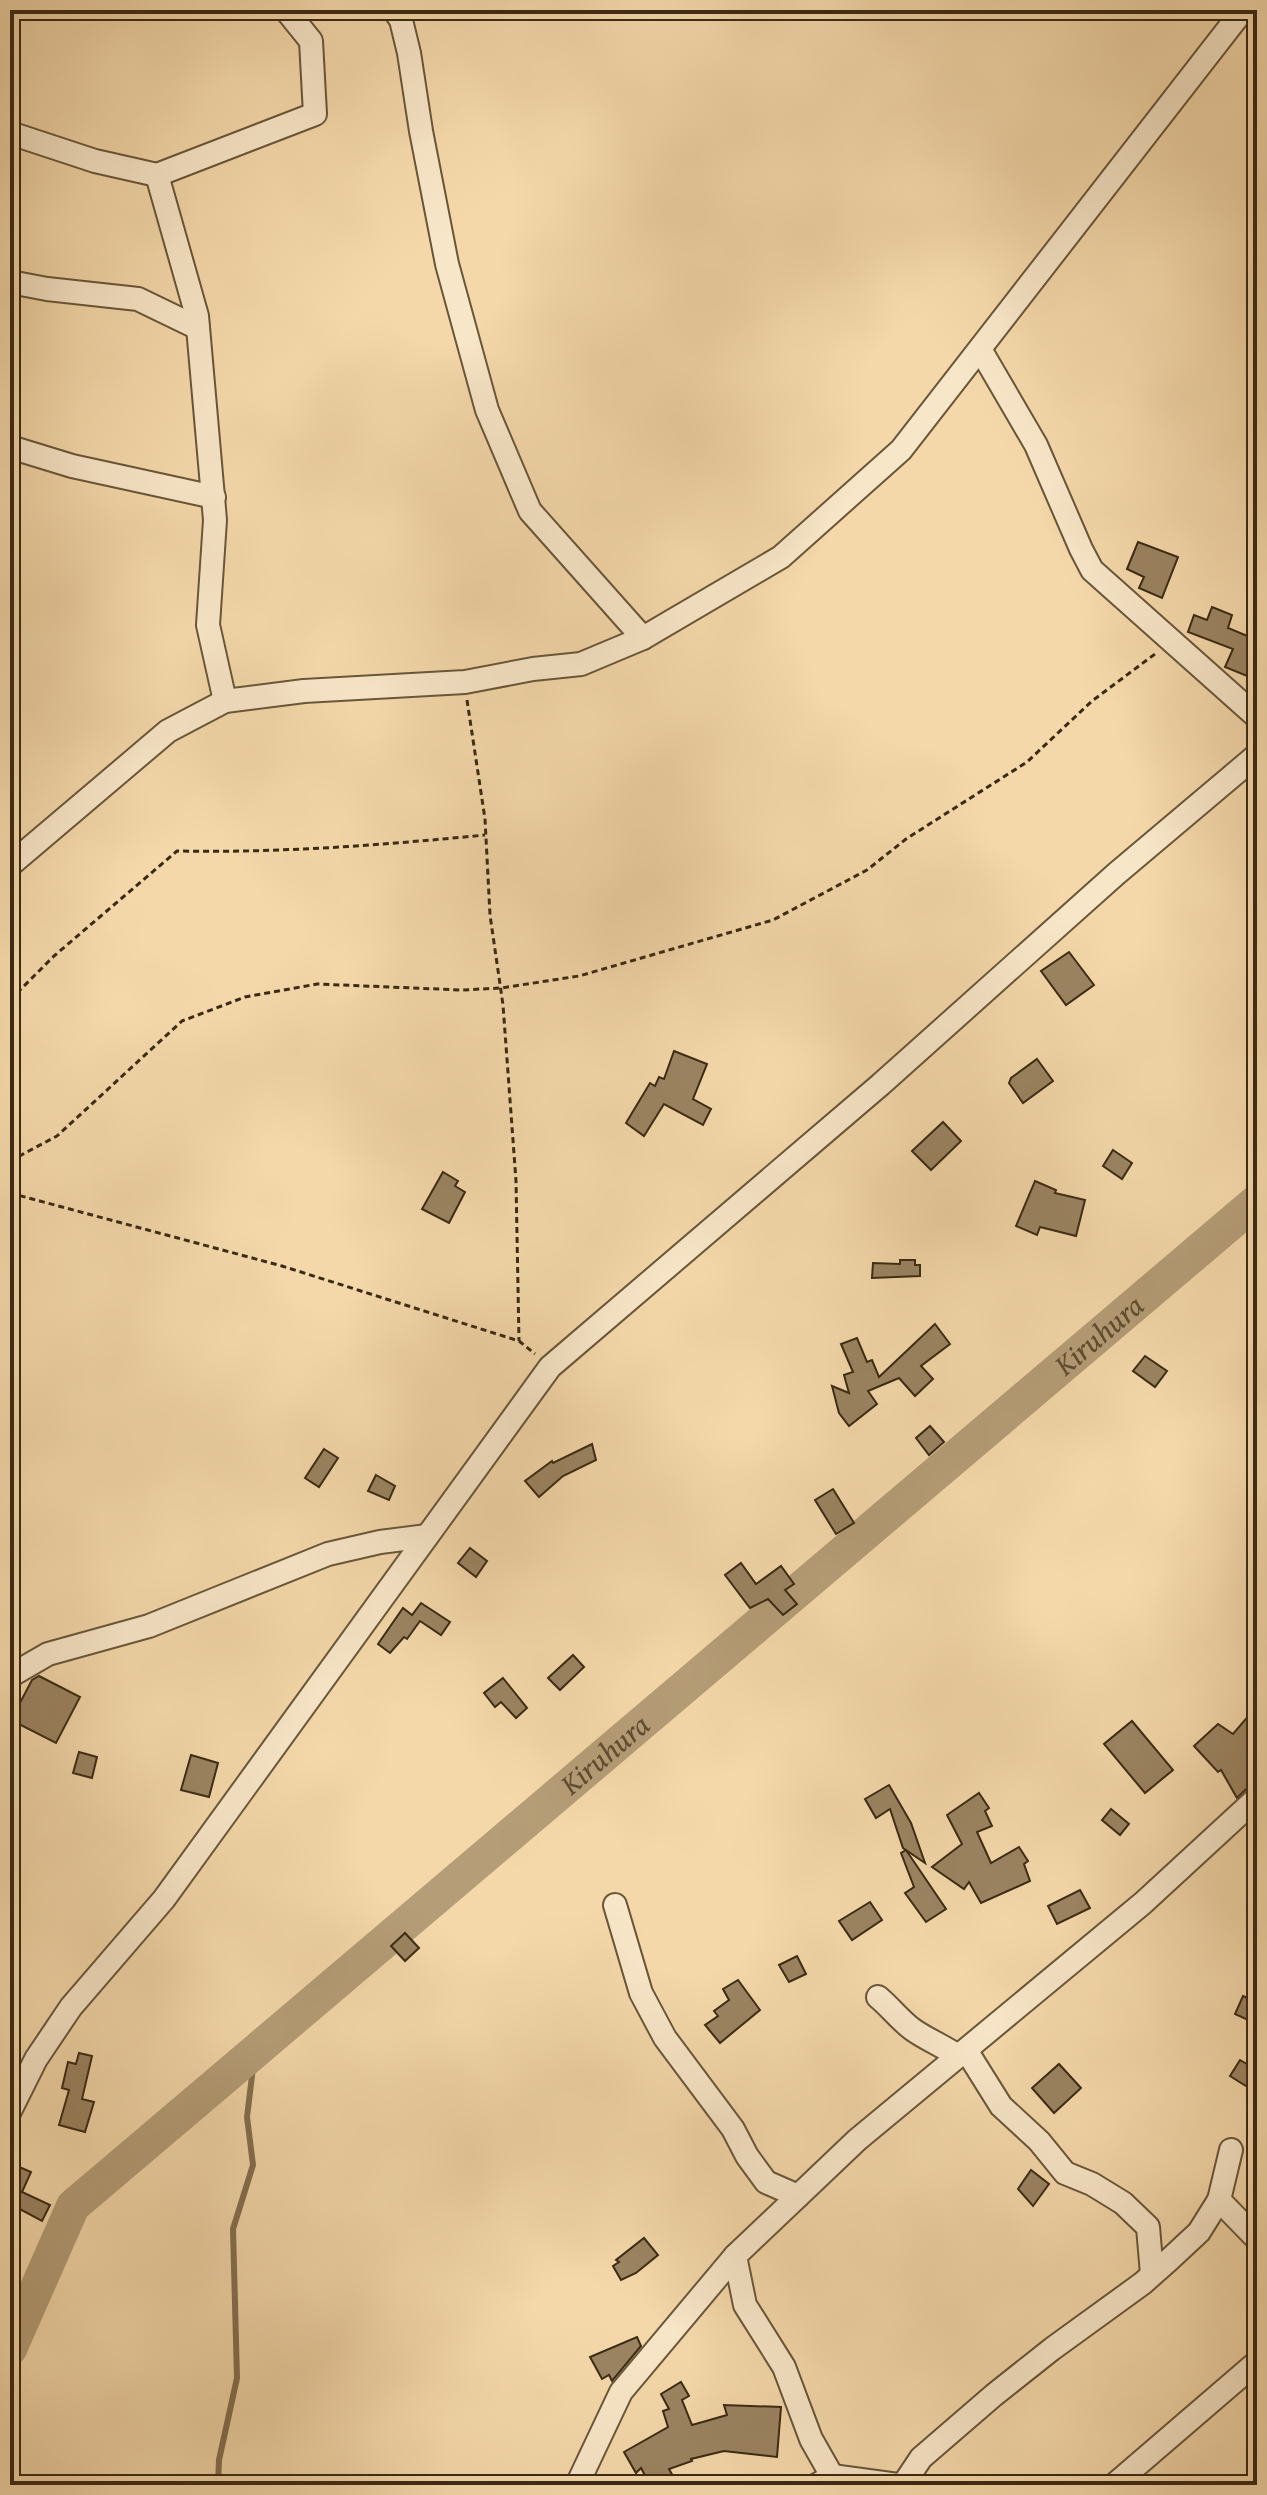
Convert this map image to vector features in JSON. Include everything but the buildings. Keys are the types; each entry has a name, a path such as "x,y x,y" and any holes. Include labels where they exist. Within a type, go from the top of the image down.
{"street":[{"path":"10,133 95,161 157,175 315,114 311,41 286,10"},
{"path":"394,10 401,20 409,53 447,264 487,410 530,511 643,638"},
{"path":"10,865 168,731 225,701 304,691 465,682 533,669 581,664 643,638 781,557 901,450 1243,10"},
{"path":"157,175 198,328 215,520 208,625 225,701"},
{"path":"10,282 138,299 198,328"},
{"path":"980,349 1036,445 1092,570 1257,717"},
{"path":"10,447 72,466 214,497"},
{"path":"10,2111 36,2059 71,2007 164,1899 550,1367 880,1085 1116,874 1257,755"},
{"path":"10,1676 48,1654 149,1626 328,1554 380,1542 427,1536"},
{"path":"577,2485 621,2392 735,2256 857,2140 1143,1903 1257,1798"},
{"path":"615,1905 641,1993 665,2038 733,2129 766,2182 798,2196"},
{"path":"878,1997 911,2029 962,2053 1001,2106 1039,2141 1065,2173 1092,2184 1123,2203 1148,2227 1152,2274"},
{"path":"735,2256 745,2305 784,2367 825,2480 900,2485 921,2458 994,2395 1152,2274 1199,2232 1219,2200 1231,2150"},
{"path":"1219,2200 1257,2239"},
{"path":"1114,2485 1257,2362"}],"path":[{"path":"10,1161 57,1136 182,1021 245,997 317,984 462,990 501,988 579,976 773,920 867,870 906,839 1027,762 1092,701 1173,640"},
{"path":"465,682 501,988 516,1181 519,1341"},
{"path":"10,1000 54,956 177,851 344,849 485,835"},
{"path":"10,1193 282,1266 519,1341 550,1367"}],"waterway":[{"name":"Kiruhura","path":"10,2349 73,2206 1257,1201"},
{"path":"218,2485 219,2460 237,2378 233,2229 253,2165 247,2117 255,2051"}]}
